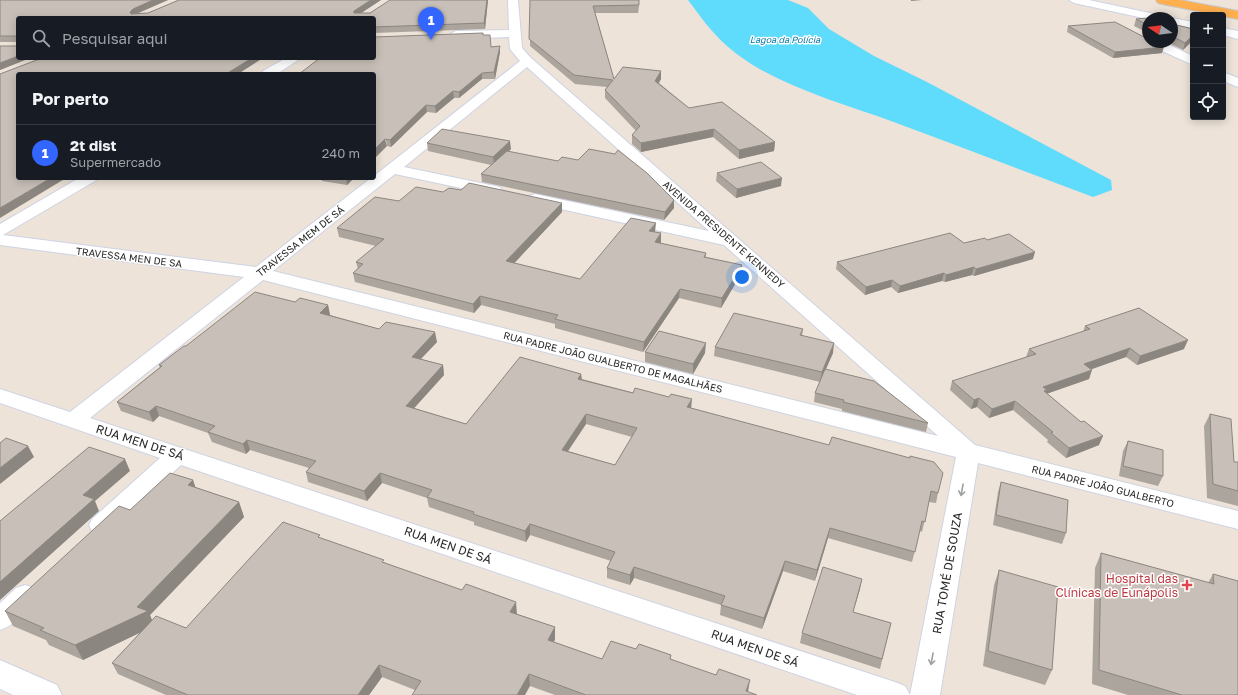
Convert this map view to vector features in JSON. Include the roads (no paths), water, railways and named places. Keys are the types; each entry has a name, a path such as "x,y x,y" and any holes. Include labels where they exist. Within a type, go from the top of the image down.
{"highway":[{"path":"1162,0 1238,15"}],"main road":[{"path":"0,674 46,695"}],"street":[{"name":"AVENIDA PRESIDENTE KENNEDY","path":"514,0 514,33 516,49 527,61 969,451"},
{"path":"1074,0 1107,18"},
{"path":"1074,0 1142,14"},
{"path":"1178,22 1190,24"},
{"path":"444,36 514,33"},
{"path":"1226,33 1238,35"},
{"path":"1165,48 1190,60"},
{"path":"271,72 292,60"},
{"name":"TRAVESSA MEM DE SÁ","path":"73,420 527,61"},
{"path":"1226,77 1238,83"},
{"path":"392,169 733,242"},
{"path":"0,231 87,180"},
{"name":"TRAVESSA MEN DE SA","path":"0,240 258,273"},
{"name":"RUA PADRE JOÃO GUALBERTO DE MAGALHÃES","path":"258,273 969,451"},
{"name":"RUA MEN DE SÁ","path":"0,396 895,695"},
{"name":"RUA PADRE JOÃO GUALBERTO","path":"969,451 1238,520"},
{"name":"RUA TOMÉ DE SOUZA","path":"926,695 969,451"},
{"path":"86,539 178,455"},
{"path":"0,619 40,582"}],"water":[{"name":"Lagoa da Polícia","path":"688,0 788,0 808,8 829,29 874,56 927,82 1111,180 1112,190 1093,197 891,121 806,91 763,71 727,46 711,30"}],"place":[{"name":"2t dist","path":"431,40"},
{"name":"Hospital das Clínicas de Eunápolis","path":"1187,585"}]}
